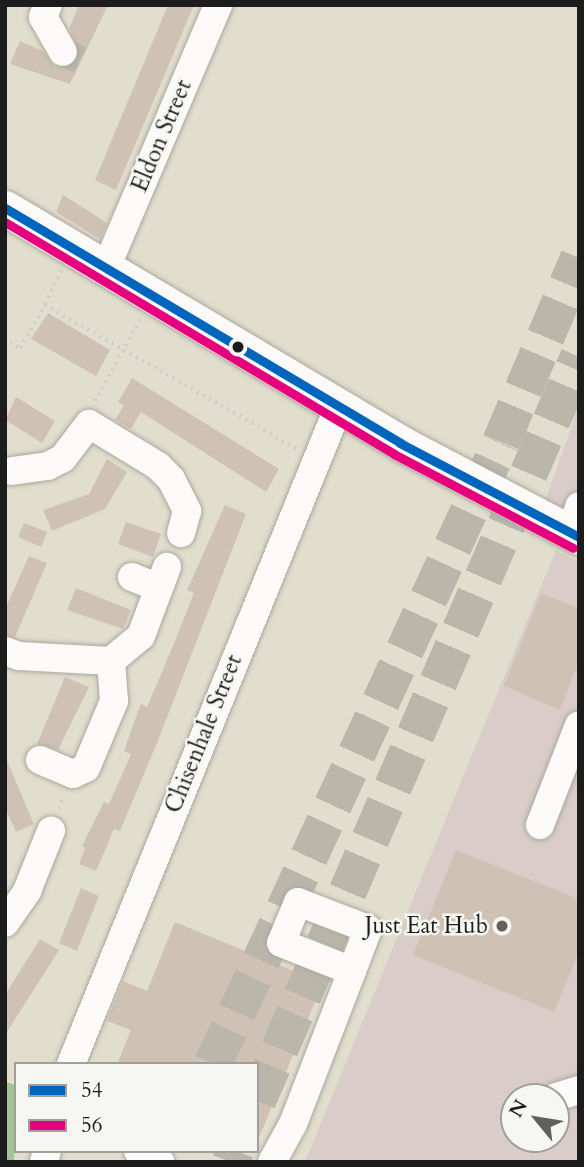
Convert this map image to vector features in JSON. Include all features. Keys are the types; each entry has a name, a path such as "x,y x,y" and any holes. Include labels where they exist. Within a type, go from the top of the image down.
{"main road":[{"path":"5,208 458,476 576,525"}],"street":[{"name":"Eldon Street","path":"106,268 218,5"},
{"path":"46,11 64,52"},
{"name":"Chisenhale Street","path":"72,1062 314,459 339,406"},
{"path":"8,474 48,466 63,458 89,424 171,479 187,511 181,533"},
{"path":"5,651 19,656 111,660 141,636 163,578 132,577"},
{"path":"40,760 68,786 86,768 114,701 111,660"},
{"path":"540,825 568,788 579,725"},
{"path":"5,923 27,891 52,864 51,831"},
{"path":"272,1162 293,1124 352,971"},
{"path":"142,1153 161,1162"}],"path":[{"path":"10,343 20,348 74,248"},
{"path":"89,424 98,392 153,296"},
{"path":"45,305 314,459"}],"shaded area":[{"path":"579,405 579,516 546,499"},
{"path":"556,550 579,562 579,1162 305,1162"}],"green space":[{"path":"5,1082 14,1084 14,1153 14,1162 5,1162"}],"building":[{"path":"79,5 108,5 70,84 10,64 20,41 43,51 55,67 72,66 80,51 69,29"},
{"path":"168,5 194,5 116,190 95,180"},
{"path":"63,195 107,223 100,239 56,212"},
{"path":"48,313 110,350 96,376 31,339"},
{"path":"132,378 279,469 266,492 141,412 131,429 115,420 124,405 118,402"},
{"path":"16,397 55,421 42,443 5,420"},
{"path":"107,459 127,472 105,509 52,531 43,510 89,494"},
{"path":"225,505 246,514 157,743 120,831 114,829 96,871 79,864 85,848 82,846 104,802 109,804 131,754 124,751 134,722 141,704 147,707 175,641 194,593 187,590"},
{"path":"126,522 161,534 153,557 118,544"},
{"path":"24,523 47,532 41,547 18,537"},
{"path":"29,556 47,563 15,637 5,635 5,609"},
{"path":"76,588 131,610 123,629 67,610"},
{"path":"541,593 579,609 579,661 560,710 504,686"},
{"path":"65,677 89,687 58,750 37,744"},
{"path":"5,756 34,824 16,832 5,808"},
{"name":"Just Eat Hub","path":"456,850 579,899 579,952 554,1012 413,955"},
{"path":"81,888 99,896 77,951 59,943"},
{"path":"175,922 323,983 259,1138 259,1062 118,1062 131,1030 107,1021 123,981 147,991"},
{"path":"40,939 59,950 5,1035 5,995"}],"tunnel":[{"path":"63,52 80,60"},
{"path":"214,1062 501,442 579,258"},
{"path":"259,1096 579,357"},
{"path":"231,1162 234,1153"}],"transit line":[{"name":"54","path":"5,208 400,443 579,537"},
{"name":"56","path":"5,222 394,454 573,548"}],"place":[{"name":"Just Eat Hub","path":"502,926"}]}
